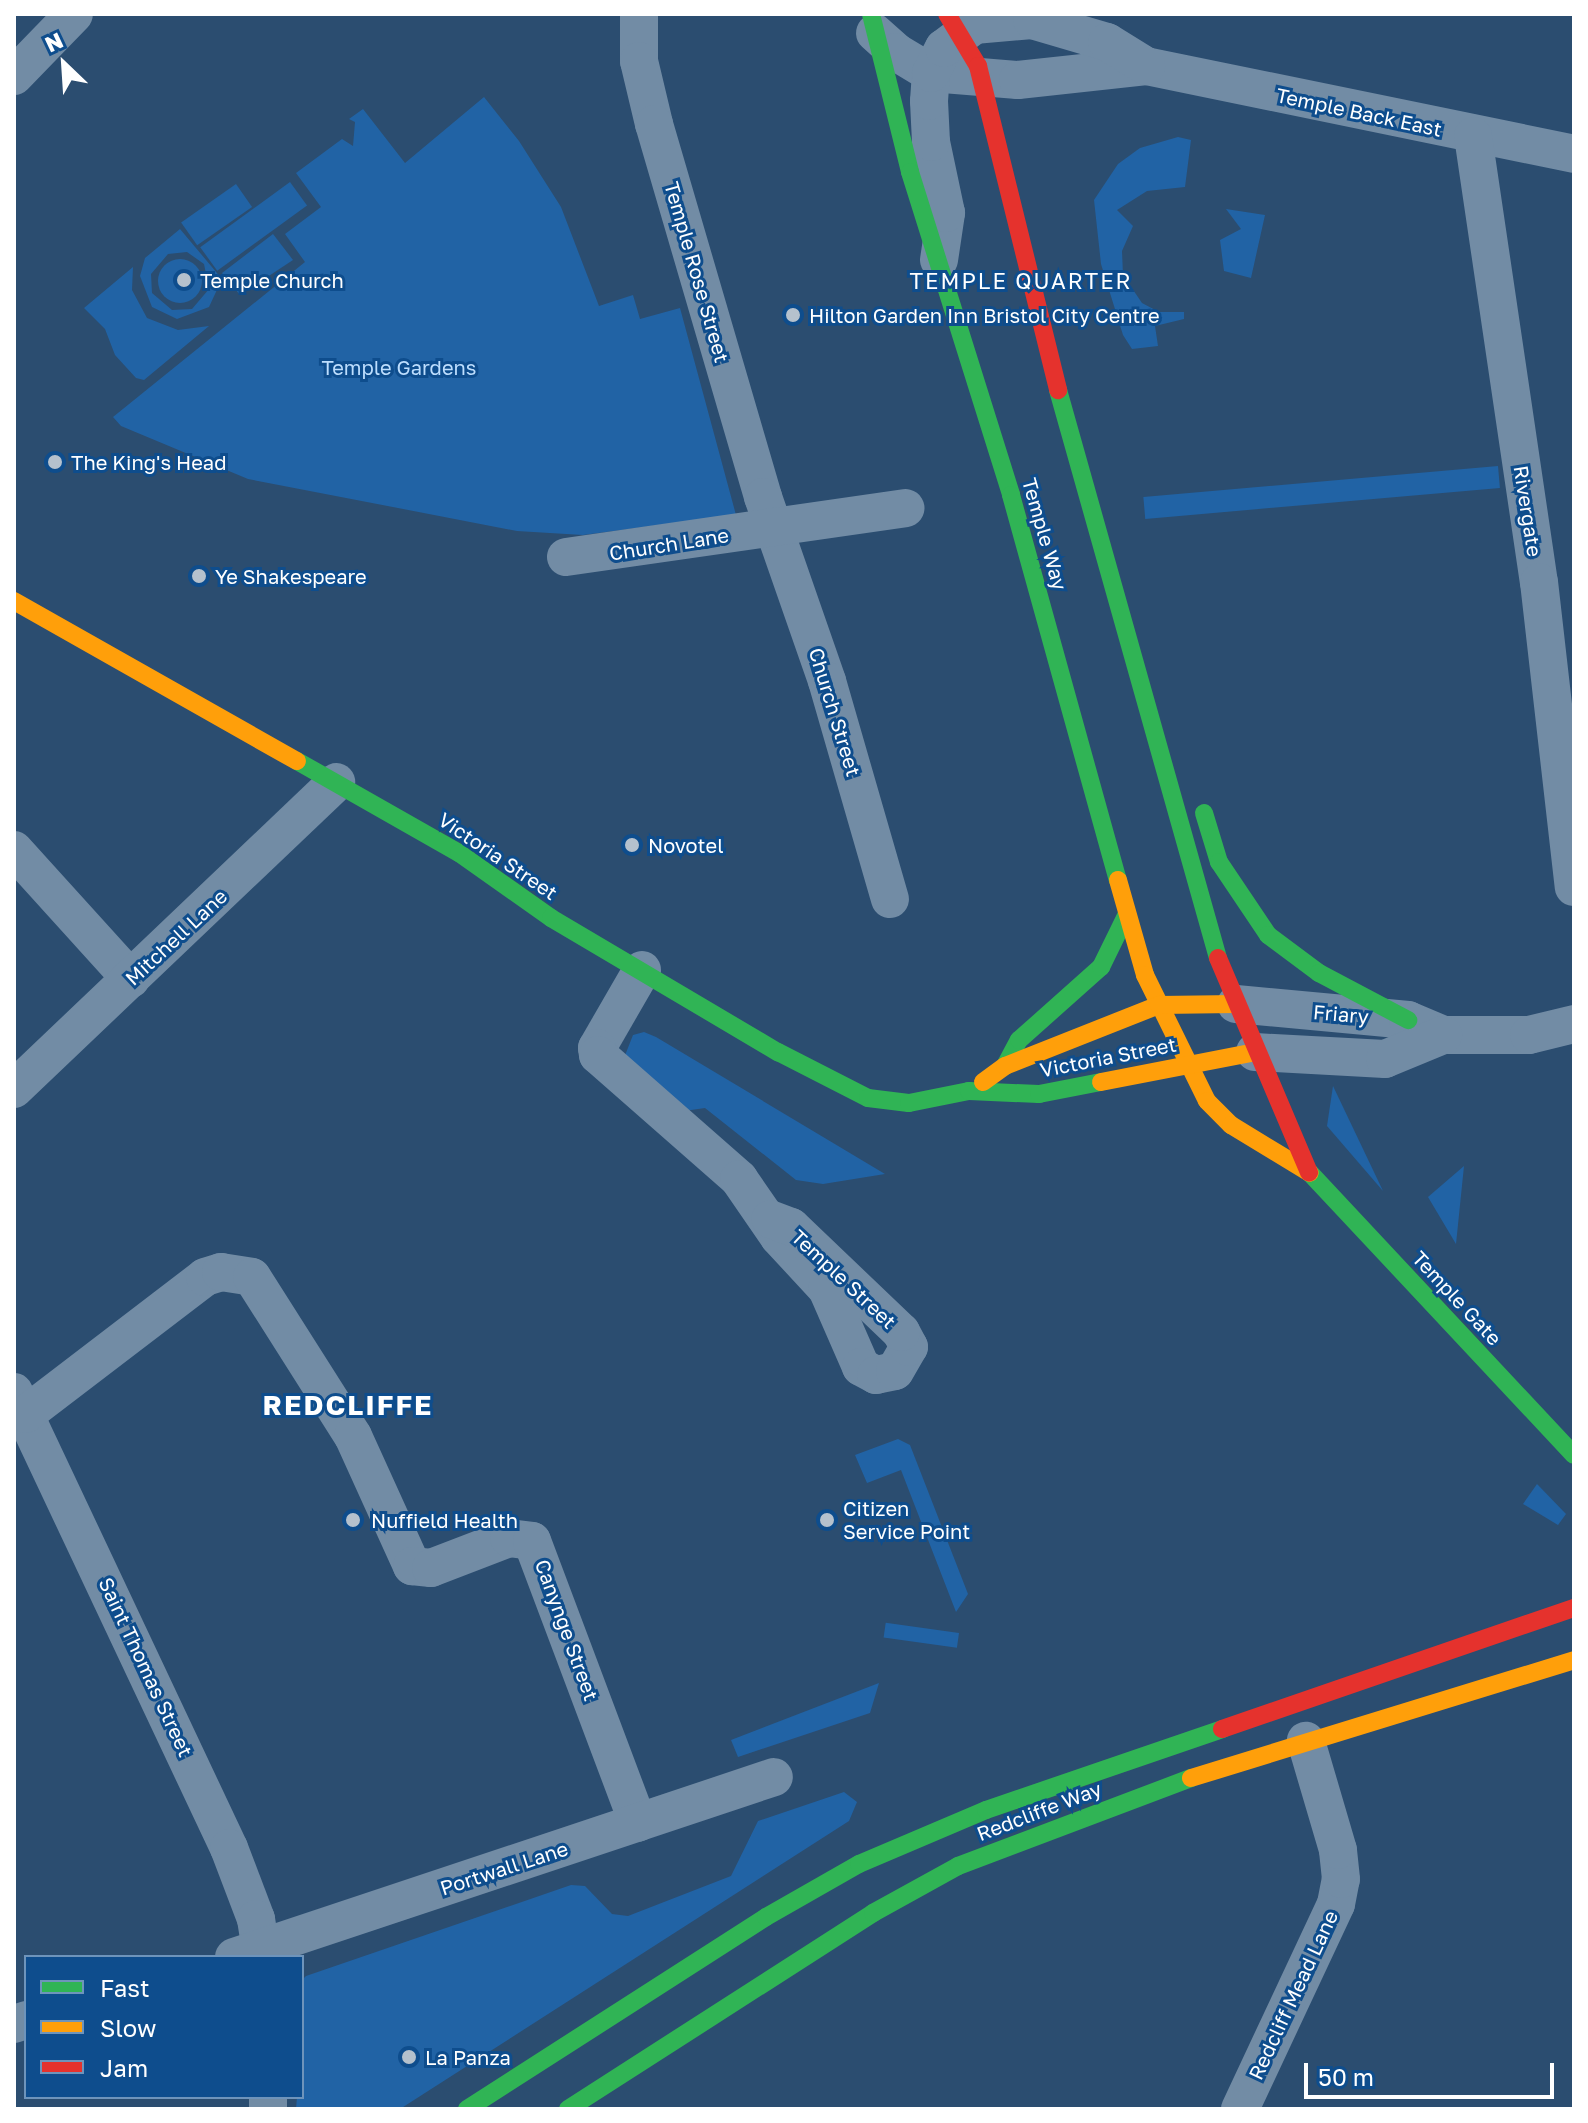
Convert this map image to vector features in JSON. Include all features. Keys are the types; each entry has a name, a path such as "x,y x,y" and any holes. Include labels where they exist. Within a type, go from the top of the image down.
{"main road":[{"path":"963,22 979,73 1052,368 1161,766 1215,950 1255,1052"},
{"name":"Temple Way","path":"873,23 910,172 1011,495 1127,914 1159,1005 1185,1063"},
{"name":"Victoria Street","path":"14,601 336,782 786,1057 868,1098 909,1103 969,1091 1039,1094 1185,1063 1255,1052"},
{"path":"1161,766 1197,794 1219,862 1268,935 1319,973 1408,1020"},
{"path":"1005,1066 1019,1040 1101,967 1127,914"},
{"name":"Victoria Street","path":"969,1091 1005,1066 1159,1005 1236,1004"},
{"name":"Temple Gate","path":"1255,1052 1285,1107 1309,1172"},
{"name":"Temple Gate","path":"1185,1063 1207,1101 1231,1125 1309,1172 1574,1455"},
{"name":"Redcliffe Way","path":"467,2109 766,1917 859,1864 986,1810 1574,1608"},
{"name":"Redcliffe Way","path":"568,2109 917,1886 1013,1842 1306,1741 1574,1660"}],"street":[{"path":"14,76 74,14"},
{"name":"Temple Rose Street","path":"639,14 639,61 649,105 773,528"},
{"name":"Temple Back East","path":"963,22 1032,20 1107,42 1146,66"},
{"path":"939,260 946,213 931,142 931,73 963,22"},
{"path":"873,23 896,52 931,73"},
{"name":"Temple Back East","path":"931,73 1146,66 1473,136 1574,154"},
{"name":"Rivergate","path":"1473,136 1539,582 1574,887"},
{"name":"Church Lane","path":"566,557 905,508"},
{"name":"Church Street","path":"773,528 827,681 890,899"},
{"name":"Mitchell Lane","path":"14,1089 336,782"},
{"path":"14,850 131,979"},
{"name":"Temple Street","path":"642,970 597,1048 598,1055 739,1179 770,1219"},
{"name":"Friary","path":"1236,1004 1408,1020 1443,1035"},
{"name":"Friary","path":"1255,1052 1385,1059 1443,1035 1529,1035 1574,1024"},
{"name":"Canynge Street","path":"20,1403 205,1277 221,1272 252,1277 263,1288 353,1436 404,1559 412,1566 431,1568 509,1538 532,1541 638,1823"},
{"name":"Saint Thomas Street","path":"20,1403 229,1848 256,1919 252,1954"},
{"name":"Redcliff Mead Lane","path":"1240,2109 1336,1904 1341,1879 1338,1850 1306,1741"},
{"name":"Portwall Lane","path":"252,1954 774,1777"}],"green space":[{"name":"Temple Gardens","path":"484,97 519,141 561,207 599,306 633,295 640,319 680,308 736,515 583,535 517,531 248,479 121,426 113,417 305,262 285,234 321,207 296,173 342,139 353,146 355,122 349,119 363,109 405,163"},
{"path":"1178,137 1191,140 1185,187 1147,191 1117,210 1133,226 1122,251 1123,275 1142,303 1159,312 1184,312 1184,319 1155,326 1158,346 1132,349 1123,335 1101,264 1094,200 1118,164 1140,148"},
{"path":"290,182 307,205 217,271 200,247"},
{"path":"236,184 252,207 197,245 181,222"},
{"path":"1226,209 1265,215 1251,278 1224,271 1220,240 1241,229"},
{"path":"180,229 222,279 209,307 177,319 152,307 140,276 145,258","holes":["187,252 204,264 209,289 192,309 172,310 152,293 151,274 168,254"]},
{"path":"273,234 293,260 240,295 222,273"},
{"path":"180,259 195,266 202,281 195,296 180,303 165,296 158,281 165,266"},
{"path":"133,267 132,290 147,318 178,330 209,326 144,380 136,378 115,355 105,329 84,308"},
{"path":"1498,466 1500,488 1145,519 1143,497"},
{"path":"644,1032 885,1174 823,1184 796,1180 705,1108 677,1112 624,1058 633,1035"},
{"path":"1333,1086 1383,1191 1327,1126"},
{"path":"1464,1166 1456,1244 1428,1197"},
{"path":"898,1439 910,1445 968,1594 956,1612 901,1470 867,1483 855,1455"},
{"path":"1537,1484 1566,1514 1558,1525 1523,1504"},
{"path":"886,1623 959,1633 957,1648 884,1638"},
{"path":"879,1683 870,1713 738,1757 731,1740"},
{"path":"844,1792 857,1802 849,1821 400,2109 296,2109 297,2099 304,2099 306,1976 571,1885 585,1886 612,1914 628,1916 731,1876 758,1821"}],"traffic: fast":[{"path":"871,14 910,172 1011,495 1118,880"},
{"path":"1058,390 1218,958"},
{"path":"297,761 459,853 551,918 778,1052 868,1098 909,1103 969,1091 1039,1094 1101,1082"},
{"path":"1204,813 1219,862 1268,935 1319,973 1408,1020"},
{"path":"1005,1066 1019,1040 1101,967 1127,914"},
{"path":"1310,1173 1574,1455"},
{"path":"467,2109 766,1917 859,1864 986,1810 1222,1729"},
{"path":"568,2109 873,1913 958,1866 1191,1778"}],"traffic: slow":[{"path":"14,601 297,761"},
{"path":"1118,880 1145,975 1207,1101 1231,1125 1310,1173"},
{"path":"983,1082 1005,1066 1159,1005 1236,1004"},
{"path":"1101,1082 1255,1052"},
{"path":"1191,1778 1574,1660"}],"traffic: jam":[{"path":"947,14 978,66 1058,390"},
{"path":"1218,958 1309,1172"},
{"path":"1222,1729 1574,1608"}],"place":[{"name":"Temple Church","path":"184,280"},
{"name":"Hilton Garden Inn Bristol City Centre","path":"793,315"},
{"name":"The King's Head","path":"55,462"},
{"name":"Ye Shakespeare","path":"199,576"},
{"name":"Novotel","path":"632,845"},
{"name":"Nuffield Health","path":"353,1520"},
{"name":"Citizen Service Point","path":"827,1520"},
{"name":"La Panza","path":"409,2057"}],"district":[{"name":"TEMPLE QUARTER","path":"1021,281"},
{"name":"REDCLIFFE","path":"348,1405"}]}
